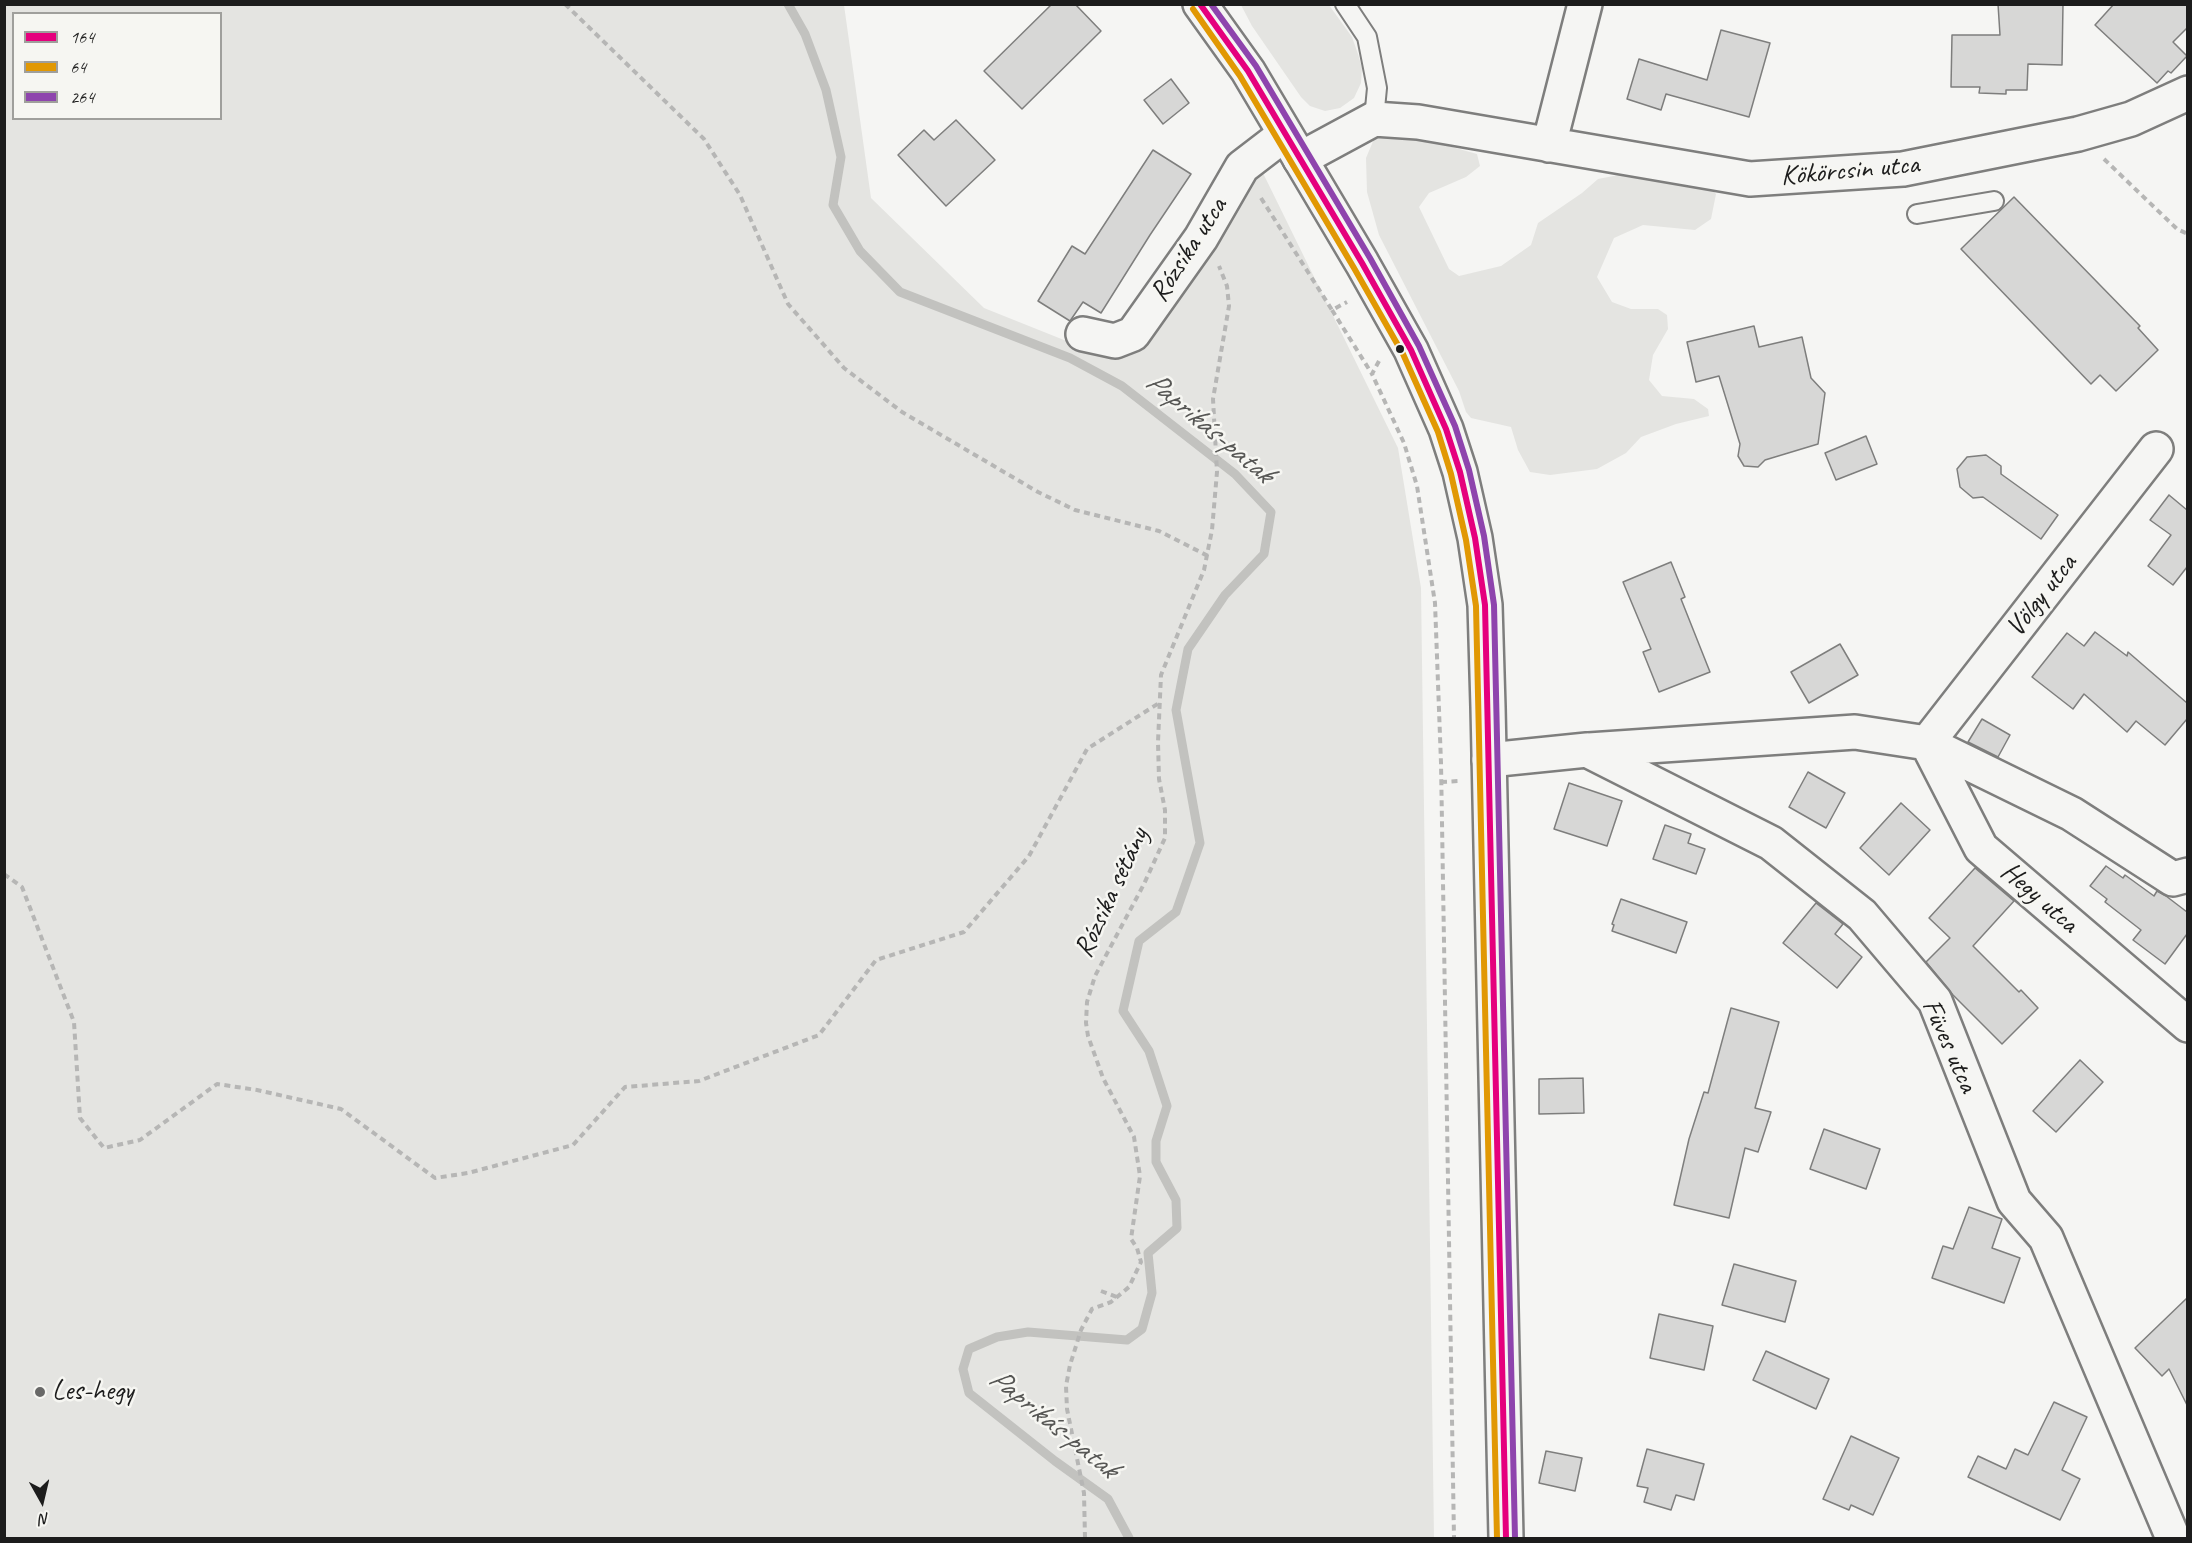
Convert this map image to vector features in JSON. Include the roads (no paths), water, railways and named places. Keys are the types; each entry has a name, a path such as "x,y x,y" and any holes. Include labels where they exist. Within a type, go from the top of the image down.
{"street":[{"path":"1549,145 1585,4"},
{"path":"1205,6 1248,71 1411,350 1446,429 1460,472 1475,538 1485,605 1506,1539"},
{"name":"Kökörcsin utca","path":"1374,119 1418,122 1750,179 1916,168 2078,134 2131,119 2187,93"},
{"path":"1292,146 1374,119"},
{"name":"Rózsika utca","path":"1083,334 1115,341 1133,334 1201,238 1242,167 1292,146"},
{"name":"Völgy utca","path":"1927,743 2156,449"},
{"path":"1489,760 1587,750 1855,732 1927,743 2072,814 2173,879 2187,875"},
{"name":"Hegy utca","path":"1927,743 1981,848 2187,1025"},
{"name":"Füves utca","path":"1587,750 1771,843 1863,915 1935,1001 2013,1201 2046,1238 2173,1539"}],"lane":[{"path":"1346,4 1368,37 1377,88 1374,119"},
{"path":"1917,214 1994,201"}],"waterway":[{"name":"Paprikás-patak","path":"788,4 805,34 826,90 841,157 833,205 860,251 900,292 1070,358 1122,386 1235,474 1271,512 1264,554 1225,595 1188,649 1176,710 1200,843 1176,912 1139,941 1123,1011 1149,1051 1167,1106 1156,1141 1156,1162 1176,1200 1177,1228 1148,1253 1152,1293 1142,1329 1127,1340 1028,1332 997,1337 969,1349 963,1369 969,1393 1055,1461 1108,1499 1129,1538"}],"place":[{"name":"Les-hegy","path":"40,1392"}]}
